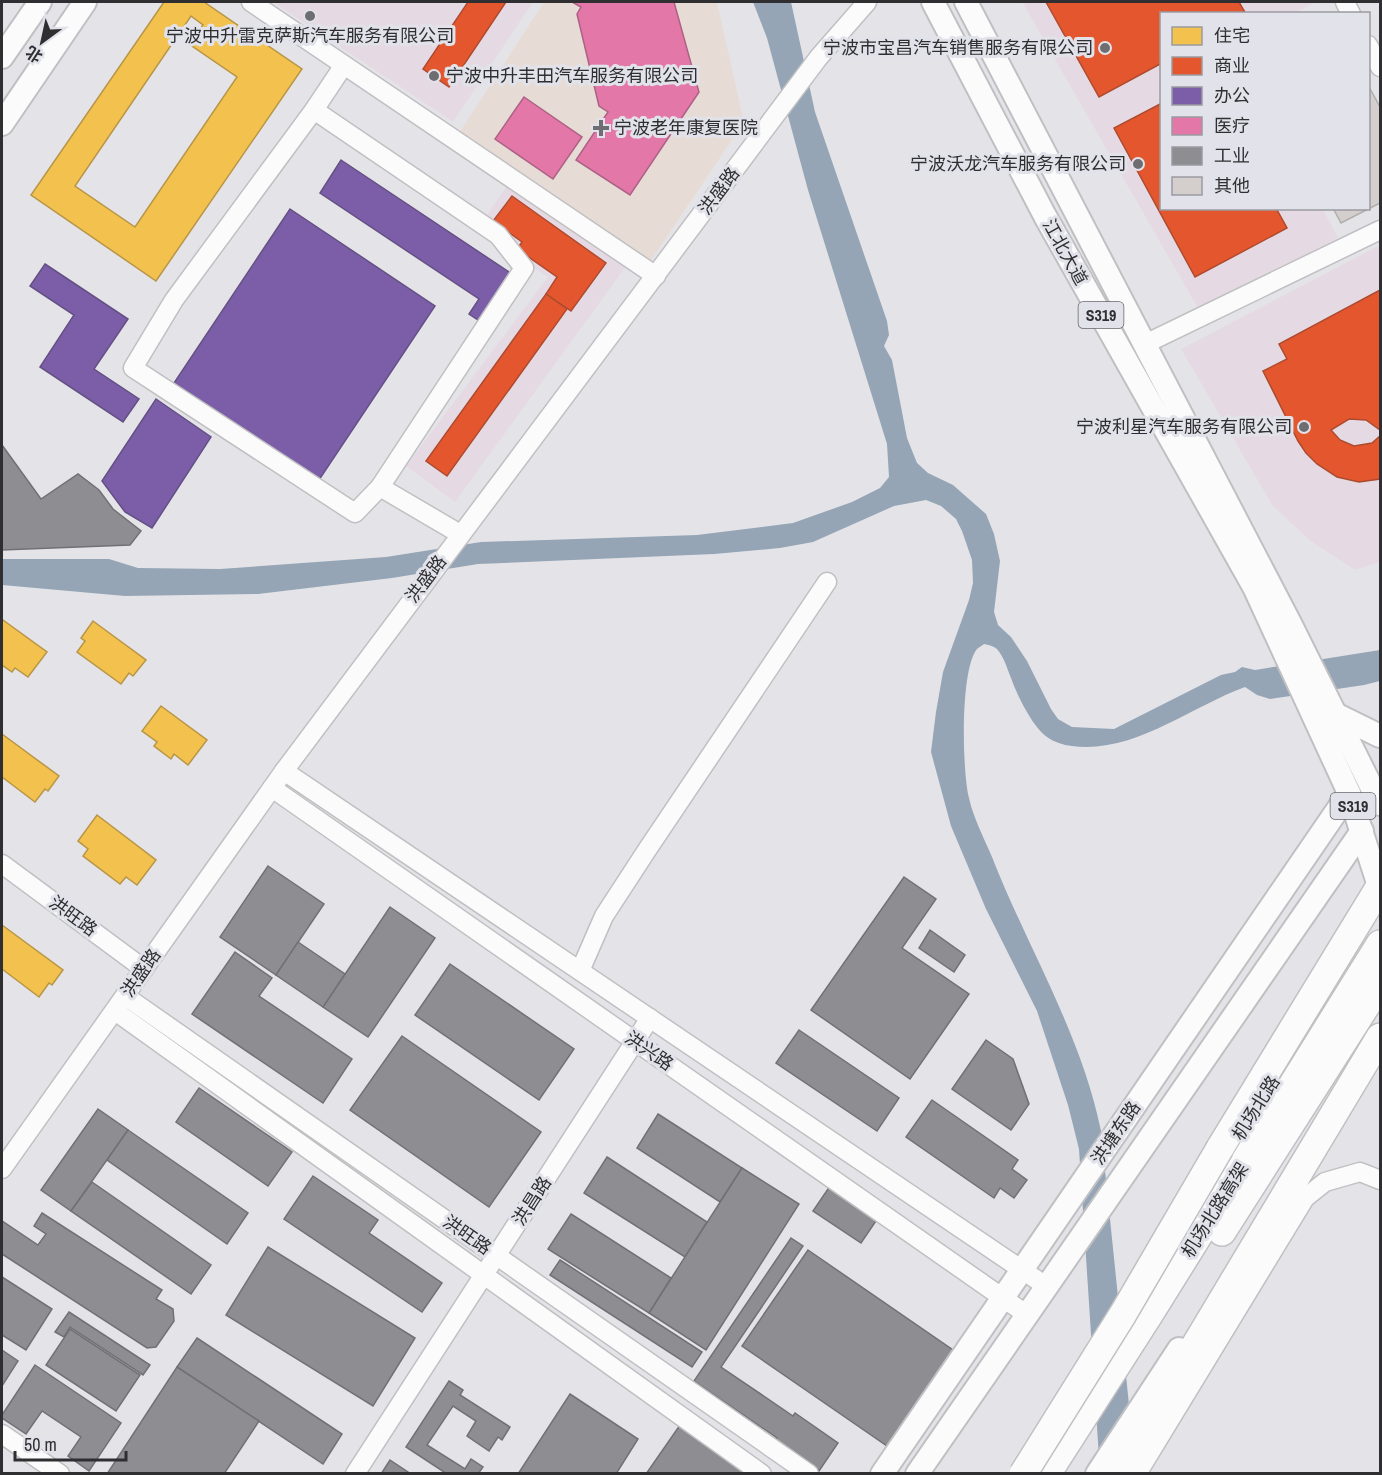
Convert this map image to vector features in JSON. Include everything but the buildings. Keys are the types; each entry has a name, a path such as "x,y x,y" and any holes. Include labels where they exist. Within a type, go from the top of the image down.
{"highway":[{"path":"1022,1473 1123,1314 1220,1148 1380,887"},
{"name":"机场北路高架","path":"1047,1473 1149,1315 1380,944"},
{"name":"机场北路高架","path":"1062,1473 1278,1148 1380,984"},
{"path":"1118,1473 1380,1036"}],"main road":[{"path":"2,57 40,2"},
{"path":"2,124 85,2"},
{"name":"江北大道","path":"933,2 1045,216 1254,587 1281,625"},
{"name":"江北大道","path":"966,2 1145,344 1281,625"},
{"path":"1281,625 1330,718 1380,736"},
{"name":"S319","path":"1330,718 1349,793 1380,887"},
{"name":"S319","path":"1330,718 1380,804"},
{"name":"洪塘东路","path":"882,1473 1349,793"},
{"name":"洪塘东路","path":"917,1473 1362,831"},
{"name":"机场北路","path":"1022,1473 1154,1275 1332,989 1380,887"},
{"path":"1097,1473 1380,1036"}],"street":[{"path":"251,2 656,276"},
{"name":"洪盛路","path":"2,1169 284,771 417,591 819,57 867,2"},
{"path":"1370,49 1380,67"},
{"path":"314,110 498,235 524,268 380,488 355,513 133,368 174,300 314,110 344,64"},
{"path":"1145,344 1380,230"},
{"path":"380,488 455,540"},
{"path":"580,971 604,916 827,582"},
{"name":"洪兴路","path":"284,771 1046,1286"},
{"name":"洪兴路","path":"272,788 1026,1314"},
{"name":"洪旺路","path":"2,864 144,969"},
{"name":"洪旺路","path":"120,1003 496,1255 809,1473"},
{"name":"洪旺路","path":"120,1003 484,1275 762,1473"},
{"name":"洪昌路","path":"355,1473 650,1018"},
{"path":"1137,1473 1305,1198 1325,1182 1360,1172 1380,1180"},
{"path":"2,1434 60,1473"}],"shaded area":[{"name":"宁波中升丰田汽车服务有限公司","path":"273,2 533,2 453,122"},
{"name":"宁波老年康复医院","path":"544,2 717,2 744,122 650,262 459,133"},
{"path":"1022,2 1317,2 1296,12 1160,12 1160,210 1324,210 1338,238 1199,310"},
{"path":"508,184 627,265 455,502 406,466 548,277 478,229"},
{"name":"宁波利星汽车服务有限公司","path":"1380,245 1380,562 1355,570 1309,540 1272,505 1181,349"}],"water":[{"path":"753,2 791,2 815,112 887,321 889,335 884,346 892,360 907,438 917,463 928,473 953,485 986,514 994,534 1000,561 994,612 998,625 1011,637 1027,661 1058,719 1072,727 1114,729 1221,675 1235,672 1242,667 1255,670 1380,650 1380,681 1270,699 1257,695 1245,687 1139,736 1095,747 1062,744 1041,732 1021,701 997,649 984,644 977,649 971,660 965,698 964,744 971,805 1006,891 1081,1060 1101,1131 1136,1473 1100,1473 1079,1149 1068,1105 1037,1011 986,909 951,826 931,752 943,672 973,583 972,560 962,531 956,519 941,506 926,500 894,506 813,542 780,548 714,554 478,564 392,578 258,594 125,596 2,585 2,559 109,559 138,568 220,569 386,557 481,542 697,535 793,523 852,502 880,488 889,477 887,444 808,190 767,38"}],"place":[{"name":"宁波中升雷克萨斯汽车服务有限公司","path":"310,16"},
{"name":"宁波市宝昌汽车销售服务有限公司","path":"1105,48"},
{"name":"宁波中升丰田汽车服务有限公司","path":"434,76"},
{"name":"宁波老年康复医院","path":"601,128"},
{"name":"宁波沃龙汽车服务有限公司","path":"1138,164"},
{"name":"宁波利星汽车服务有限公司","path":"1304,427"}]}
